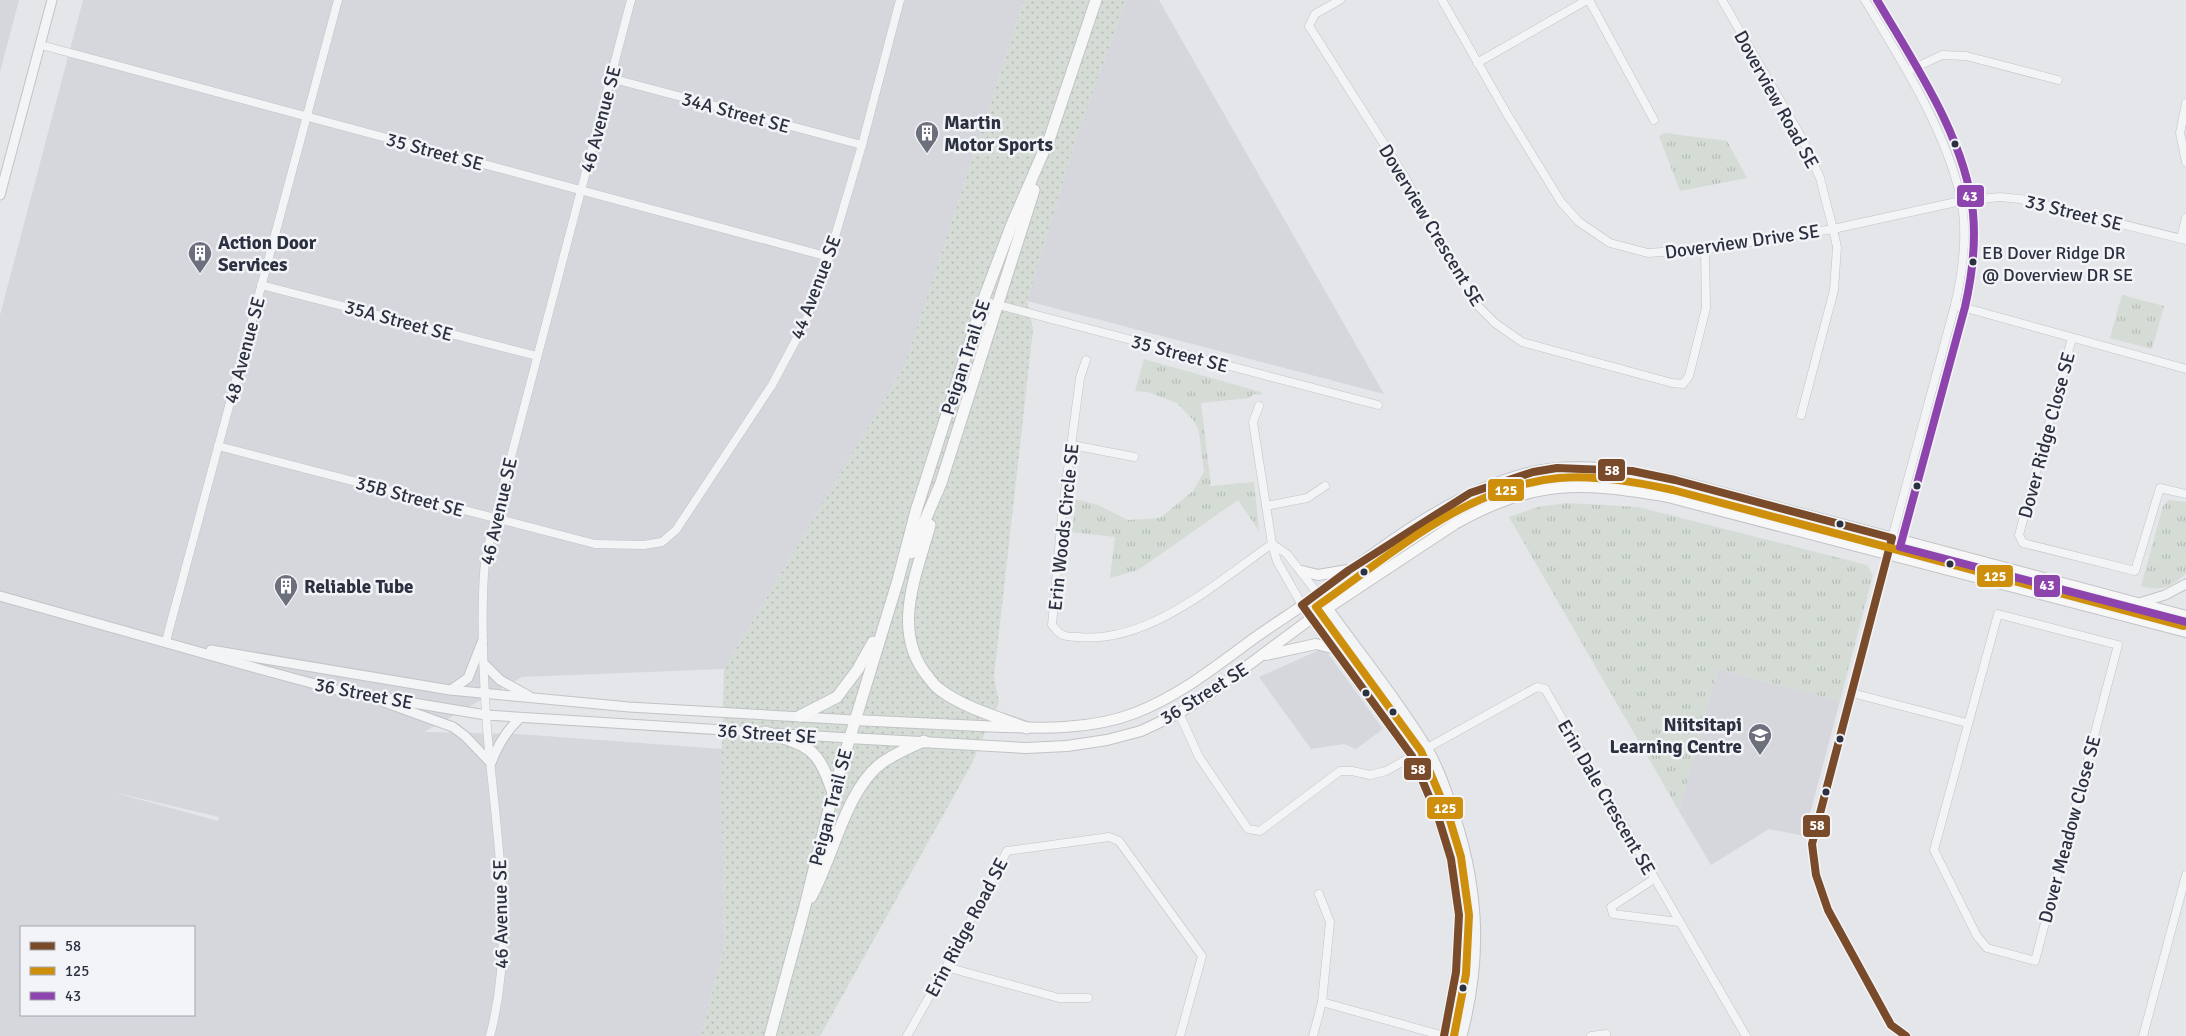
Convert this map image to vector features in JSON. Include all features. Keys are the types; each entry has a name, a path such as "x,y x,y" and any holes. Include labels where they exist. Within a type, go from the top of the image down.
{"main road":[{"name":"Peigan Trail SE","path":"898,580 941,483 999,306 1049,139 1096,0"},
{"name":"Peigan Trail SE","path":"770,1036 833,792 898,580 916,511 983,301 1012,224 1049,139"},
{"name":"36 Street SE","path":"854,720 1027,728 1064,727 1103,721 1141,710 1171,697 1318,594 1349,570 1470,493 1533,472 1558,468 1632,472 1675,480 2186,616"},
{"path":"941,483 911,595 907,627 911,648 922,669 938,689 968,706 1027,728"},
{"name":"36 Street SE","path":"849,738 924,741 999,748 1067,746 1107,740 1141,731 1179,713 1211,693 1328,608 1455,524 1480,510 1532,491 1560,487 1591,486 1668,497 2186,632"},
{"path":"1302,571 1318,575 1349,570"},
{"path":"800,716 837,696 858,669 885,621"},
{"path":"1262,656 1316,644 1332,648"},
{"path":"765,732 796,742 815,754 824,765 833,792"},
{"path":"804,910 823,876 848,809 859,788 882,763 924,741"}],"street":[{"path":"0,195 52,0"},
{"name":"48 Avenue SE","path":"166,642 338,0"},
{"name":"46 Avenue SE","path":"490,1036 495,1019 501,974 503,928 498,832 486,715 483,640 484,572 495,518 631,0"},
{"name":"44 Avenue SE","path":"662,542 676,530 772,385 806,321 829,256 862,145 900,0"},
{"name":"Doverview Crescent SE","path":"1340,0 1314,14 1309,26 1403,174 1475,303 1495,323 1522,342 1672,383 1683,384 1689,376 1706,308 1705,249"},
{"name":"Doverview Drive SE","path":"1442,0 1477,63 1561,202 1580,222 1610,244 1648,253 1705,249 1834,228 1961,201"},
{"path":"1477,63 1588,0 1654,120"},
{"name":"Doverview Road SE","path":"1722,0 1803,140 1820,178 1834,228 1837,247 1834,290 1801,415"},
{"path":"1865,0 1908,72 1950,160 1961,201 1964,241 1962,275 1955,305 1812,844 1816,875 1828,910 1891,1026 1906,1036"},
{"name":"35 Street SE","path":"41,45 829,256"},
{"path":"1908,72 1942,55 1966,56 2058,80"},
{"name":"34A Street SE","path":"610,78 862,145"},
{"path":"2186,103 2180,133 2186,162"},
{"name":"33 Street SE","path":"1961,201 2000,197 2020,199 2183,239"},
{"path":"2183,239 2186,218"},
{"name":"35A Street SE","path":"262,285 537,356"},
{"name":"35 Street SE","path":"983,301 1378,404"},
{"name":"Dover Ridge Close SE","path":"1955,305 2186,369"},
{"name":"Dover Ridge Close SE","path":"2072,338 2019,535 2023,543 2135,571 2160,488 2186,494"},
{"name":"Erin Woods Circle SE","path":"1086,360 1080,378 1062,515 1052,624 1062,635 1089,638 1116,635 1142,627 1176,611 1272,544"},
{"path":"1259,406 1253,422 1272,544 1277,561 1311,620 1412,756 1439,820 1449,851 1459,915 1456,972 1444,1036 1322,1002"},
{"path":"1072,445 1134,457"},
{"name":"35B Street SE","path":"218,446 595,544 644,545 662,542"},
{"path":"1266,506 1307,498 1325,486"},
{"path":"1272,544 1287,554 1302,571 1427,746 1442,779 1469,859 1476,915 1474,973 1462,1036"},
{"path":"2136,604 2165,595 2186,584"},
{"name":"36 Street SE","path":"0,596 328,688 371,696 486,715 520,718 849,738"},
{"name":"Dover Meadow Close SE","path":"1998,614 2118,645 2034,961 1987,948 1978,936 1934,850 1967,723 1998,614"},
{"path":"450,690 468,678 483,640"},
{"name":"36 Street SE","path":"166,642 450,690 485,694 629,707 854,720"},
{"path":"484,664 500,680 534,699"},
{"name":"Erin Dale Crescent SE","path":"1179,713 1199,757 1248,829 1260,831 1340,771 1352,771 1370,775 1386,771 1427,746 1537,687 1545,689 1746,1036"},
{"path":"1852,693 1967,723"},
{"path":"371,696 453,727 465,736 491,763 497,746 507,730 520,718"},
{"name":"Erin Ridge Road SE","path":"907,1036 946,968 1007,851 1109,837 1119,841 1202,956 1180,1036"},
{"path":"2143,1036 2186,875"},
{"path":"1654,879 1610,907 1613,914 1679,922"},
{"path":"1313,1036 1322,1002 1330,922 1318,894"},
{"path":"946,968 1059,998 1088,998"},
{"path":"1591,1036 1606,1034 1606,1036"}],"shaded area":[{"path":"0,0 19,0 0,72"},
{"path":"83,0 1024,0 905,365 724,669 522,677 424,732 518,734 722,749 721,788 725,943 701,1036 0,1036 0,315","holes":["116,793 219,817 218,821"]},
{"path":"1126,0 1159,0 1384,394 1027,301 1076,139"},
{"path":"1324,648 1383,729 1356,749 1344,744 1311,749 1259,677"},
{"name":"Niitsitapi Learning Centre","path":"1718,669 1840,701 1804,836 1769,829 1711,865 1679,811"}],"green space":[{"path":"1024,0 1126,0 1076,139 1027,301 1033,329 994,677 999,702 970,767 820,1036 701,1036 725,943 721,788 724,669 905,365"},
{"path":"1665,133 1727,141 1747,178 1680,191 1659,136"},
{"path":"2122,295 2164,306 2152,349 2110,338"},
{"path":"1144,359 1261,392 1261,395 1254,394 1249,398 1201,403 1211,486 1254,482 1259,531 1238,500 1138,570 1110,578 1115,537 1072,532 1076,499 1098,505 1128,520 1160,518 1193,491 1204,472 1199,432 1194,421 1177,403 1148,392 1135,391"},
{"path":"2169,500 2186,502 2186,574 2165,587 2148,588 2141,586 2163,506"},
{"path":"1566,503 1638,507 1867,565 1873,575 1840,701 1718,669 1679,811 1509,517 1538,507"}],"transit line":[{"name":"43","path":"1877,0 1922,76 1949,130 1960,157 1968,185 1974,225 1973,260 1965,307 1900,547 2186,622"},
{"name":"58","path":"1444,1036 1456,972 1459,915 1451,859 1439,820 1412,756 1302,605 1349,570 1470,493 1533,472 1557,468 1632,471 1675,480 1892,538 1812,844 1816,875 1828,910 1891,1025 1906,1036"},
{"name":"125","path":"1454,1036 1466,974 1469,915 1461,857 1449,817 1421,751 1316,607 1430,526 1492,494 1525,484 1559,478 1602,478 1673,490 2183,626"}],"place":[{"name":"Martin Motor Sports","path":"927,154"},
{"name":"EB Dover Ridge DR @ Doverview DR SE","path":"1973,262"},
{"name":"Action Door Services","path":"200,274"},
{"name":"Reliable Tube","path":"286,607"},
{"name":"Niitsitapi Learning Centre","path":"1760,756"}]}
